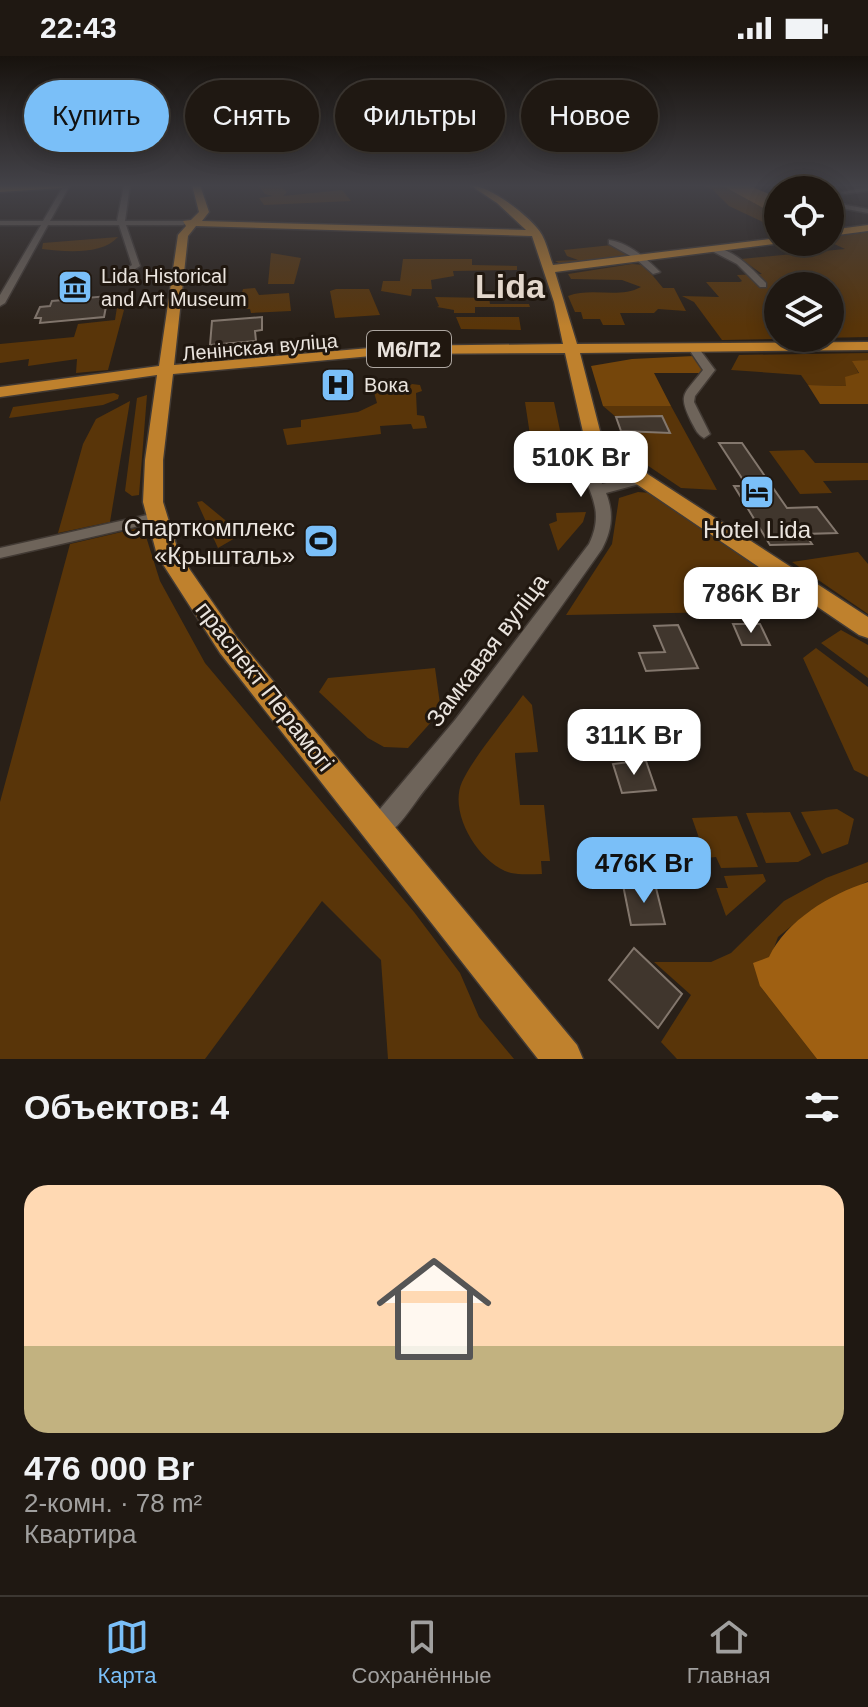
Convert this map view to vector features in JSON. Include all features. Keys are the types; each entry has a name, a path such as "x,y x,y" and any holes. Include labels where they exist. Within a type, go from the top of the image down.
{"main road":[{"name":"праспект Перамогі","path":"181,232 177,237 181,244 154,460 156,518 173,564 229,646 563,1059"},
{"path":"490,232 536,233 550,269 592,432 605,448 642,479 868,629"},
{"path":"550,269 764,243"},
{"name":"Ленінская вуліца","path":"0,392 163,374 383,359 693,348 868,346"},
{"name":"Ленінская вуліца","path":"0,401 163,374"}],"street":[{"path":"0,303 40,232"},
{"path":"125,232 136,266 130,269"},
{"path":"612,242 642,259 656,272"},
{"path":"715,249 740,262 763,285"},
{"path":"0,285 11,284"},
{"path":"693,348 709,370 689,396 688,402 704,434"},
{"name":"Замкавая вуліца","path":"377,830 422,779 505,674 596,545 601,535 605,502 596,488 588,453 592,432"},
{"path":"596,488 606,489 642,479"},
{"path":"0,553 156,518"}],"shaded area":[{"path":"868,232 868,337 844,338 844,272 764,272 764,339 722,340 694,302 682,296 719,297 706,282 740,282 737,275 762,274 741,259 844,256 844,234"},
{"path":"118,237 103,247 93,249 42,249 43,243"},
{"path":"612,245 632,257 564,266 555,261 578,260 567,256 564,250"},
{"path":"271,253 301,258 294,284 268,284"},
{"path":"403,259 472,259 472,265 517,266 517,270 453,271 454,276 431,280 432,289 412,289 411,296 381,291 383,281 400,281"},
{"path":"632,264 644,265 663,288 674,288 686,311 658,309 654,313 620,313 625,325 603,325 600,319 583,319 581,312 575,312 568,296 586,292 624,292 641,287 622,280 571,279 568,274"},
{"path":"255,288 259,295 289,293 291,311 251,313 250,309 241,309 241,304 247,302 247,297 241,296 243,289"},
{"path":"369,289 380,315 335,318 330,291"},
{"path":"435,297 489,298 490,304 529,304 530,307 475,307 475,313 454,313 454,310 437,307"},
{"path":"117,307 124,310 108,370 76,373 77,359 28,366 29,359 0,363 0,344 74,337 78,324 115,320"},
{"path":"456,317 519,317 521,330 461,329"},
{"path":"868,353 868,360 853,362 859,374 846,386 808,385 801,375 731,370 739,355"},
{"path":"694,356 704,370 700,373 654,373 671,406 603,406 591,366 632,359"},
{"path":"868,360 868,404 820,404 808,385 846,386 845,377 859,373 852,361"},
{"path":"412,384 420,385 422,391 416,393 417,415 424,416 427,428 413,429 411,424 380,426 381,434 287,445 283,429 301,427 301,420 358,412 377,403 373,389 406,388"},
{"path":"114,393 119,395 118,399 103,405 9,418 13,407"},
{"path":"147,395 139,495 132,496 125,491 137,398"},
{"path":"130,401 110,522 58,533 83,444 96,419"},
{"path":"525,402 554,402 561,435 530,435"},
{"path":"603,406 671,406 717,490 681,488 611,437 621,431 669,433 662,416 616,417"},
{"path":"804,450 815,463 868,463 868,480 823,481 832,493 800,494 769,451"},
{"path":"638,492 651,493 804,596 781,611 566,615 612,544 619,498"},
{"path":"202,501 242,534 218,548 197,502"},
{"path":"586,512 583,522 558,551 549,524 557,521 556,513"},
{"path":"143,527 160,581 205,663 414,912 460,973 479,1017 514,1059 388,1059 381,960 322,901 205,1059 0,1059 0,802 70,544"},
{"path":"858,552 868,564 868,614 792,562"},
{"path":"841,630 868,645 868,678 821,643"},
{"path":"816,648 868,687 868,777 854,770 803,658"},
{"path":"435,668 441,711 408,748 384,747 368,738 319,692 328,678"},
{"path":"523,695 532,705 538,752 515,753 520,805 544,805 550,861 541,861 542,874 511,873 499,868 469,836 459,808 459,794 467,772"},
{"path":"837,809 854,819 848,844 822,854 801,812"},
{"path":"790,812 811,855 798,862 766,863 746,813"},
{"path":"737,816 758,867 721,868 716,857 706,858 692,818"},
{"path":"868,862 868,881 810,911 778,937 760,986 817,1059 677,1059 661,1042 691,995 654,962 711,962 731,953 784,901 826,878"},
{"path":"763,874 766,881 726,916 716,888 728,888 724,876"},
{"path":"868,882 868,1059 817,1059 760,986 753,963 769,957 786,932 811,910"}],"building":[{"path":"108,296 104,317 40,323 41,318 35,318 40,307 50,306 52,301"},
{"path":"262,317 262,330 255,331 256,341 210,345 212,321"},
{"path":"662,416 670,433 621,431 616,417"},
{"name":"Hotel Lida","path":"719,443 742,443 787,508 817,507 837,533 805,534 812,544 770,545 734,486 747,486"},
{"path":"733,624 760,624 770,645 742,645"},
{"path":"678,625 698,668 646,671 639,653 665,652 654,626"},
{"path":"646,761 656,790 622,793 613,764"},
{"path":"655,884 665,924 631,925 623,885"},
{"path":"634,948 682,994 658,1028 609,980"}],"place":[{"name":"Lida Historical and Art Museum","path":"75,287"},
{"name":"Вока","path":"338,385"},
{"name":"Hotel Lida","path":"757,492"},
{"name":"Спарткомплекс «Крышталь»","path":"321,541"}],"district":[{"name":"Lida","path":"510,286"}]}
